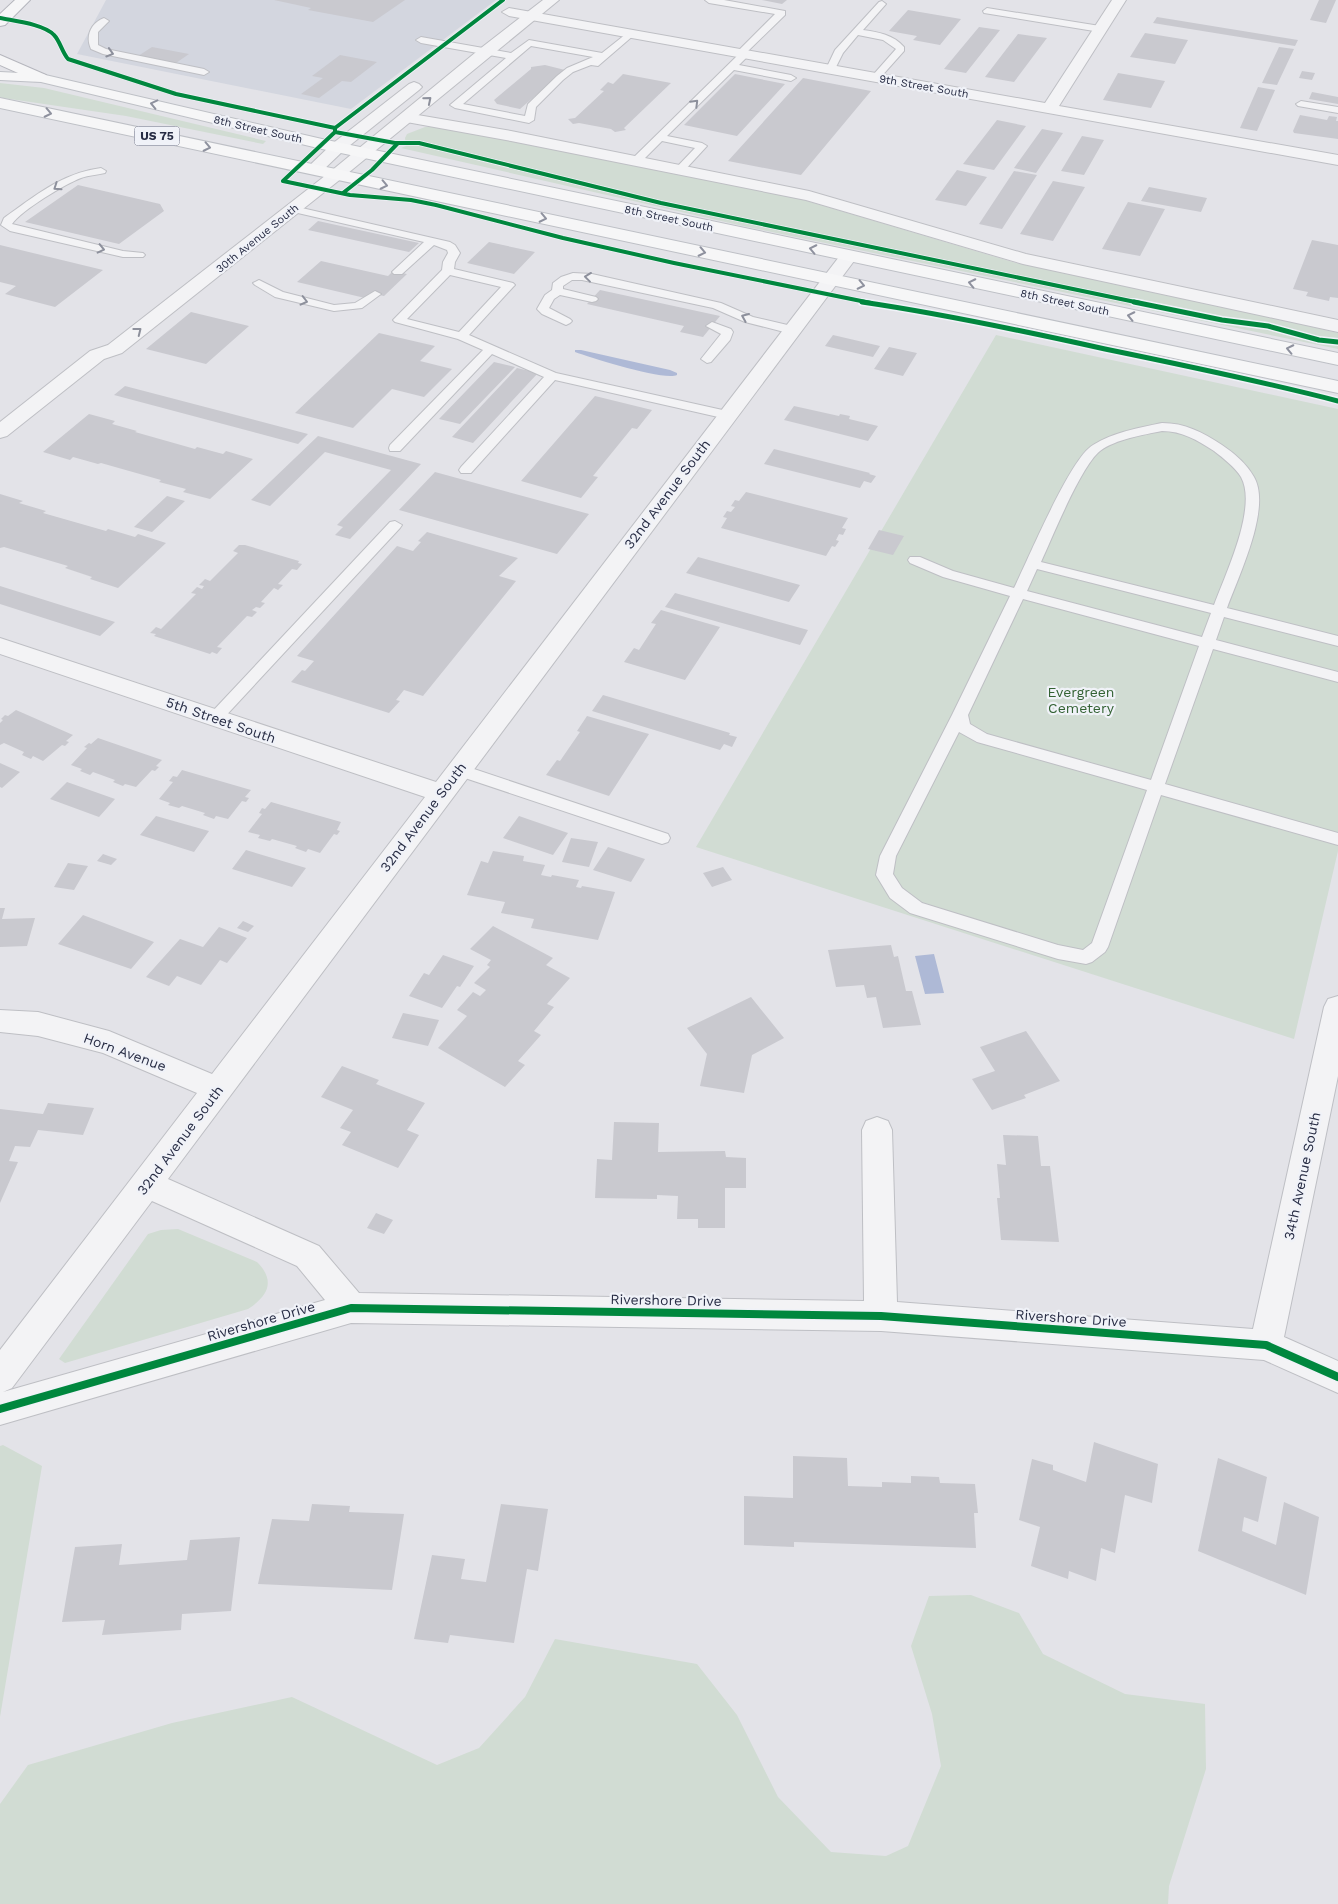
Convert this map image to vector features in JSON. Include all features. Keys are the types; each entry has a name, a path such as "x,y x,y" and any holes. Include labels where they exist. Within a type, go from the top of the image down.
{"main road":[{"path":"0,22 23,0"},
{"path":"0,59 41,78"},
{"name":"8th Street South","path":"0,76 41,78 364,153 848,257 1338,359"},
{"name":"8th Street South","path":"0,103 1338,387"}],"street":[{"path":"450,59 526,0"},
{"name":"30th Avenue South","path":"0,432 97,355 115,349 214,273 364,153 486,51 552,0"},
{"path":"1050,108 1119,0"},
{"name":"9th Street South","path":"509,12 1338,160"},
{"name":"30th Avenue South","path":"278,199 314,170 338,147 428,77"},
{"path":"406,118 430,120 809,196 1023,259 1338,326"},
{"name":"30th Avenue South","path":"97,355 95,345 241,228"},
{"name":"32nd Avenue South","path":"0,1377 830,278 848,257"},
{"path":"192,268 214,273"},
{"name":"5th Street South","path":"0,646 441,794"},
{"name":"34th Avenue South","path":"1266,1345 1338,1007"},
{"name":"Horn Avenue","path":"0,1021 38,1024 109,1043 218,1089"},
{"path":"877,1130 881,1316"},
{"path":"146,1184 308,1256 351,1308"},
{"name":"Rivershore Drive","path":"0,1409 351,1308 881,1316 1266,1345 1338,1376"}],"lane":[{"path":"636,161 732,67 782,13 709,0"},
{"path":"831,69 838,58 838,52 882,4"},
{"path":"987,11 1100,29"},
{"path":"104,21 97,26 91,39 94,47 103,51 204,72"},
{"path":"855,32 882,36 897,42 901,48 876,77"},
{"path":"581,75 631,33"},
{"path":"421,40 513,56"},
{"path":"529,120 455,105 529,43 603,56"},
{"path":"529,120 531,106 560,78 570,70 603,56"},
{"path":"732,67 791,78"},
{"path":"511,136 552,101"},
{"path":"1301,104 1338,110"},
{"path":"660,138 702,146 679,170"},
{"path":"101,170 86,171 70,178 8,220 6,225 14,229 105,250 139,255"},
{"path":"293,209 432,241 450,246 453,249 454,253 449,262 448,271 399,320 470,338 489,350 552,376 727,415"},
{"path":"398,272 432,241"},
{"path":"448,271 509,285 462,336"},
{"path":"558,292 557,284 567,277 592,277 717,305 749,320 792,330"},
{"path":"259,283 279,295 334,308 358,306 375,294"},
{"path":"566,321 546,312 543,308 549,297 558,292 592,299"},
{"path":"707,359 726,337 727,332 712,326"},
{"path":"395,448 489,350"},
{"path":"466,470 552,376"},
{"path":"1162,427 1178,427 1198,436 1232,459 1251,483 1253,505 1246,535 1099,948 1086,957 1058,952 916,908 896,893 884,875 888,856 1019,594 1080,466 1096,448 1128,434 1162,427"},
{"path":"215,718 395,525"},
{"path":"915,560 948,574 1019,594 1338,677"},
{"path":"1033,564 1338,641"},
{"path":"960,715 963,728 982,738 1338,839"},
{"path":"459,770 662,838"}],"shaded area":[{"path":"106,0 496,0 351,109 77,54"}],"green space":[{"path":"0,83 44,88 266,141 263,144 126,116 3,98 0,97"},
{"path":"425,127 438,127 797,198 1016,263 1214,304 1338,333 1338,349 743,226 401,148 406,146 405,138 407,134"},
{"name":"Evergreen Cemetery","path":"996,335 1338,409 1338,851 1294,1039 696,847"},
{"path":"178,1229 257,1262 263,1269 268,1282 261,1299 248,1309 65,1363 59,1359 148,1234 161,1230"},
{"path":"3,1445 42,1466 0,1717 0,1446"},
{"path":"971,1595 1019,1613 1043,1654 1125,1694 1205,1704 1206,1769 1169,1886 1168,1904 0,1904 0,1804 28,1765 172,1723 292,1697 437,1765 479,1748 525,1697 555,1639 697,1664 737,1715 778,1797 831,1852 886,1856 908,1846 941,1766 932,1714 911,1646 929,1596"}],"water":[{"path":"575,350 670,370 677,373 677,375 658,375 643,372 584,355 575,352"},
{"path":"934,954 944,993 925,994 915,956"}],"building":[{"path":"274,0 405,0 373,22 308,10 311,8"},
{"path":"762,0 787,0 782,4"},
{"path":"1319,0 1336,0 1326,23 1310,20"},
{"path":"908,10 961,19 940,45 913,40 917,36 889,31"},
{"path":"1157,17 1298,40 1295,46 1153,23"},
{"path":"979,27 1000,30 966,73 944,69"},
{"path":"1145,33 1188,40 1175,64 1130,57"},
{"path":"1018,34 1047,38 1014,82 985,77"},
{"path":"152,47 189,54 176,63 135,58"},
{"path":"1279,47 1294,49 1277,85 1262,83"},
{"path":"340,55 377,62 351,82 342,81 319,98 301,94 323,78 312,76"},
{"path":"545,65 565,70 520,109 497,104 494,100 531,67"},
{"path":"1302,71 1315,73 1312,80 1299,78"},
{"path":"1118,73 1165,81 1151,108 1103,100"},
{"path":"623,74 671,83 624,128 626,130 615,132 611,129 579,123 573,124 568,119 575,118 604,91 600,90 608,82 613,84"},
{"path":"735,74 785,84 737,136 684,125"},
{"path":"803,78 871,91 801,175 728,161"},
{"path":"1258,87 1275,90 1257,131 1240,128"},
{"path":"1312,92 1338,97 1338,104 1309,99"},
{"path":"1300,115 1327,120 1329,116 1337,117 1338,139 1294,133 1293,131"},
{"path":"997,120 1026,126 994,170 963,164"},
{"path":"1042,129 1063,133 1036,173 1014,168"},
{"path":"1082,136 1104,140 1084,175 1061,171"},
{"path":"957,170 987,177 966,206 935,200"},
{"path":"1014,171 1037,175 1002,229 979,224"},
{"path":"1053,181 1085,187 1053,241 1020,234"},
{"path":"78,185 160,204 164,211 119,244 25,222"},
{"path":"1149,187 1207,198 1201,212 1141,201"},
{"path":"1128,202 1165,209 1140,256 1102,249"},
{"path":"318,221 419,243 409,252 308,230"},
{"path":"1312,240 1338,245 1338,298 1330,297 1329,301 1306,296 1308,292 1293,289"},
{"path":"489,242 535,252 514,274 467,263"},
{"path":"0,245 103,270 55,307 5,294 16,286 0,282"},
{"path":"321,261 388,276 393,271 407,274 384,296 370,293 365,298 297,282"},
{"path":"600,290 720,316 703,337 680,332 684,326 587,304"},
{"path":"191,312 249,326 206,364 146,349"},
{"path":"379,333 435,346 420,361 452,369 424,397 392,389 353,428 295,413"},
{"path":"833,335 880,346 873,357 825,346"},
{"path":"889,347 917,353 903,376 874,369"},
{"path":"494,362 515,367 460,424 439,419"},
{"path":"517,368 538,373 473,443 452,437"},
{"path":"125,386 308,434 298,444 114,395"},
{"path":"595,396 652,410 637,429 632,428 593,476 598,477 581,498 521,481"},
{"path":"794,406 839,416 840,414 850,416 849,419 878,426 868,441 784,420"},
{"path":"89,414 115,421 112,424 137,431 135,432 195,449 197,447 223,454 226,451 253,459 210,499 183,492 186,489 159,482 161,480 101,463 98,464 73,457 70,460 43,452"},
{"path":"318,436 421,464 350,539 335,535 343,527 337,525 391,470 325,452 270,506 251,500"},
{"path":"774,449 876,476 871,483 864,481 860,488 764,464"},
{"path":"435,472 589,514 557,554 399,510"},
{"path":"746,492 848,518 842,528 846,529 843,535 839,534 836,540 839,541 835,547 832,546 826,556 721,528 727,518 723,517 727,511 731,512 735,507 731,506 735,500 739,501"},
{"path":"0,494 23,501 19,503 46,511 43,513 106,531 108,529 135,537 138,534 166,543 118,588 65,568 68,566 4,547 0,548"},
{"path":"167,496 185,501 152,532 134,527"},
{"path":"879,530 904,536 893,555 868,549"},
{"path":"427,532 518,558 499,576 516,581 423,696 404,690 396,700 400,701 389,713 291,682 314,661 297,656 397,546 413,551 421,542 418,541"},
{"path":"239,545 245,545 299,561 298,563 302,564 297,570 292,569 278,584 283,585 278,590 274,588 261,602 265,603 260,608 256,607 252,610 257,612 252,617 247,616 217,647 222,648 217,654 212,652 210,654 154,636 156,634 150,633 156,627 161,629 196,594 191,593 197,587 202,589 204,586 199,585 205,579 210,581 238,553 233,551"},
{"path":"698,557 800,585 789,602 686,573"},
{"path":"0,586 115,622 100,636 0,604"},
{"path":"675,593 808,630 800,645 665,607"},
{"path":"661,610 720,627 685,680 624,662 634,648 639,650 656,624 651,623"},
{"path":"603,695 730,733 729,735 737,737 732,747 724,744 720,750 592,711"},
{"path":"16,710 73,735 66,741 69,742 65,746 62,745 43,761 33,756 31,759 22,755 24,752 4,743 0,745 0,723 3,720 1,719"},
{"path":"587,716 649,734 609,796 546,775 557,760 560,761 580,732 577,731"},
{"path":"98,738 162,760 156,766 159,767 155,771 152,770 136,787 125,784 123,786 113,782 115,780 93,772 90,775 80,771 82,769 71,765 87,748 84,747"},
{"path":"0,763 20,772 2,788 0,787"},
{"path":"182,770 251,790 245,797 249,798 246,802 242,801 228,819 216,816 214,819 203,815 205,813 182,806 179,808 168,805 170,803 159,799 173,782 169,781 173,776 177,777"},
{"path":"67,782 115,799 99,817 50,799"},
{"path":"271,802 341,822 337,830 340,831 337,835 334,834 320,853 308,849 306,852 295,848 297,846 272,839 270,841 258,838 260,835 248,832 262,814 259,813 262,808 265,809"},
{"path":"156,816 209,831 194,852 140,835"},
{"path":"519,816 568,833 553,855 503,838"},
{"path":"571,838 598,842 589,867 562,862"},
{"path":"608,847 645,859 631,882 593,870"},
{"path":"246,850 306,868 292,887 232,869"},
{"path":"493,851 524,856 523,861 545,865 541,875 579,880 576,887 581,888 582,886 615,892 598,940 531,928 534,919 501,913 505,902 467,895 481,861 488,863"},
{"path":"103,854 117,859 111,865 97,861"},
{"path":"68,863 88,866 74,890 54,887"},
{"path":"723,867 732,880 712,887 703,873"},
{"path":"0,908 5,908 2,919 35,918 27,946 0,947"},
{"path":"83,915 154,942 131,969 58,944"},
{"path":"243,921 254,926 248,932 237,928"},
{"path":"493,926 553,958 546,965 570,978 547,1004 554,1007 534,1031 541,1035 518,1061 525,1065 505,1087 438,1048 467,1016 457,1010 473,992 480,996 486,990 474,983 490,967 487,965 491,960 470,949"},
{"path":"219,927 247,938 227,963 220,960 201,985 177,976 169,986 146,977 180,939 203,947"},
{"path":"891,945 894,957 898,956 906,991 912,991 921,1025 883,1028 876,997 867,998 864,985 836,987 828,950"},
{"path":"443,955 474,966 460,987 457,986 442,1008 409,996 424,973 429,975"},
{"path":"751,997 784,1038 752,1055 744,1093 700,1086 707,1054 687,1028"},
{"path":"403,1013 439,1020 428,1046 392,1038"},
{"path":"1026,1031 1060,1081 1024,1095 1026,1098 992,1110 972,1079 995,1071 980,1047"},
{"path":"342,1066 379,1080 376,1084 425,1103 407,1130 419,1135 398,1168 342,1145 351,1132 340,1128 353,1110 321,1097"},
{"path":"48,1103 94,1108 83,1135 38,1130 30,1147 15,1146 9,1161 18,1162 0,1203 0,1109 43,1114"},
{"path":"614,1122 659,1123 658,1152 725,1151 726,1157 746,1158 746,1188 725,1188 725,1228 698,1228 698,1219 677,1219 678,1196 657,1195 657,1199 595,1198 597,1159 612,1160"},
{"path":"1003,1135 1038,1136 1041,1166 1050,1166 1059,1242 1001,1240 997,1198 1000,1198 997,1164 1006,1165"},
{"path":"376,1213 393,1220 384,1234 367,1228"},
{"path":"1094,1442 1158,1464 1152,1503 1125,1495 1115,1553 1101,1548 1096,1581 1069,1571 1068,1579 1031,1566 1040,1527 1019,1520 1032,1459 1053,1465 1053,1470 1086,1482"},
{"path":"793,1456 847,1458 848,1486 882,1487 882,1482 911,1483 911,1476 939,1477 940,1483 975,1484 978,1513 974,1513 976,1548 794,1542 794,1547 744,1545 744,1496 793,1498"},
{"path":"1218,1458 1267,1477 1258,1522 1244,1517 1242,1531 1276,1545 1284,1502 1319,1517 1306,1595 1198,1551"},
{"path":"312,1504 350,1506 349,1512 404,1514 392,1590 258,1584 272,1519 309,1521"},
{"path":"501,1504 548,1509 538,1571 527,1569 514,1643 450,1635 448,1643 414,1639 432,1555 465,1559 461,1579 486,1582"},
{"path":"240,1537 231,1611 182,1614 181,1630 102,1635 105,1620 62,1622 75,1547 122,1544 119,1565 187,1560 190,1540"}],"cycle path":[{"path":"335,128 503,0"},
{"path":"0,18 28,24 50,32 54,35 68,59 176,94 335,128 335,132 395,143 419,143 661,203 1222,320 1268,326 1319,340 1338,342"},
{"path":"283,181 335,132"},
{"path":"343,193 372,170 398,143"},
{"path":"283,181 350,195 411,200 436,205 563,238 674,263 845,299 926,311 980,322 1276,385 1338,401"},
{"path":"0,1409 351,1308 881,1316 1266,1345 1338,1377"}]}
